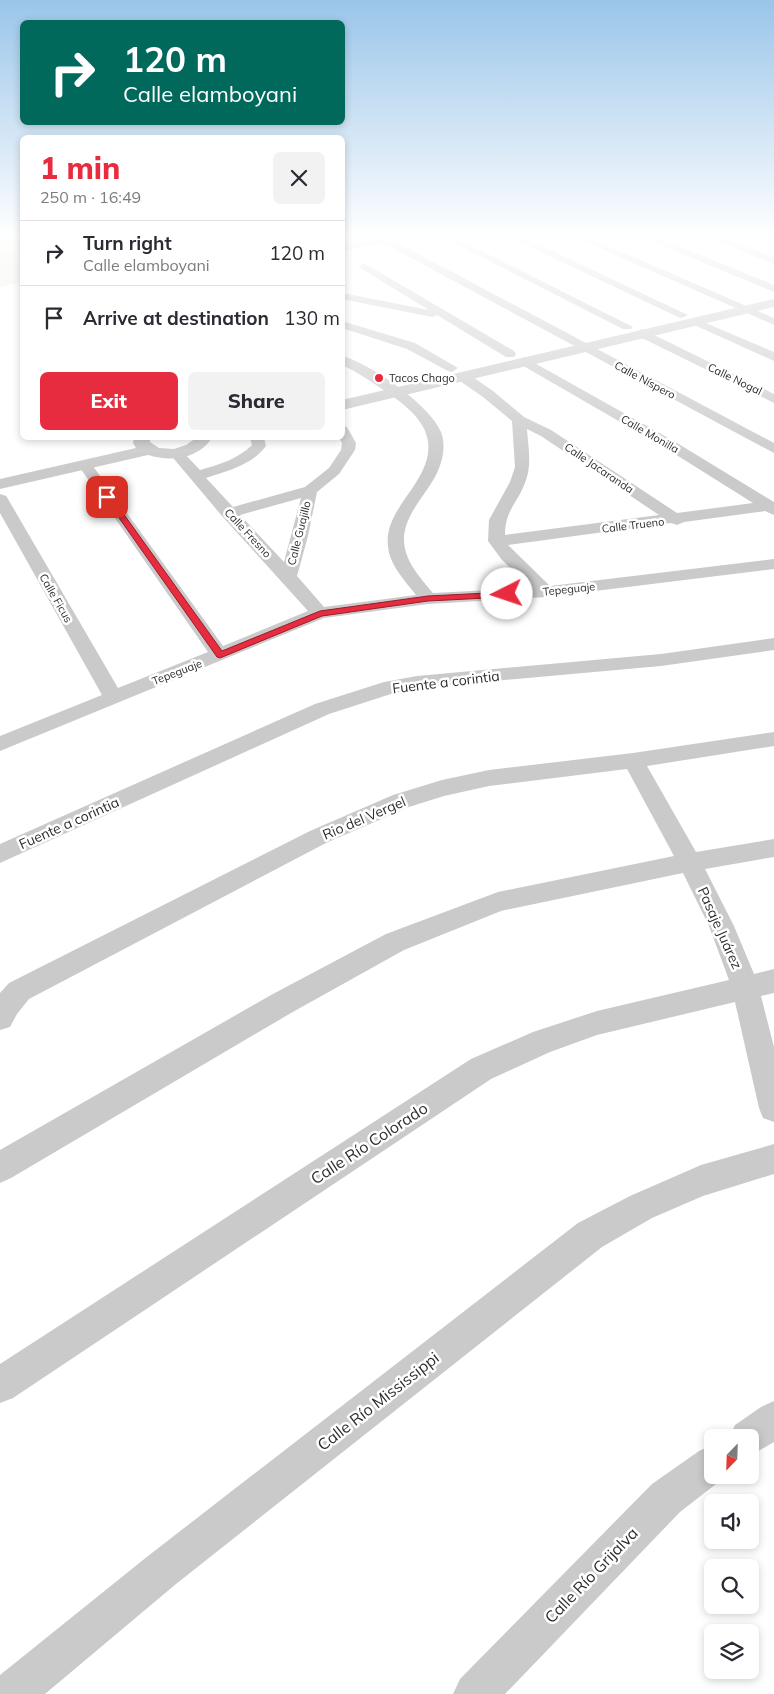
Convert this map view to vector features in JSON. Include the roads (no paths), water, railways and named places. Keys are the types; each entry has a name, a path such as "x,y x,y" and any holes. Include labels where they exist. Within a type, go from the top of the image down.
{"street":[{"path":"431,314 446,317"},
{"path":"441,314 510,354"},
{"name":"Calle Níspero","path":"521,314 774,449"},
{"path":"601,314 627,327"},
{"path":"679,314 774,357"},
{"path":"457,372 510,354 642,333 704,314"},
{"path":"756,314 774,322"},
{"path":"345,404 390,388 457,372 524,361 627,327 688,318"},
{"name":"Calle Jacaranda","path":"345,325 388,337 411,346 457,372 488,394 519,420 546,433 677,520"},
{"name":"Calle Nogal","path":"642,333 774,399"},
{"path":"345,361 360,368 390,388 423,413 431,425 437,443 435,458 429,473 403,512 397,528 396,547 403,566 428,599"},
{"name":"Calle Monilla","path":"524,361 672,446 771,508"},
{"path":"345,394 390,388"},
{"path":"519,420 522,467 510,499 497,520 496,541 508,556 546,592"},
{"name":"Calle Guajillo","path":"228,512 310,490 334,471 348,450 349,443 345,436"},
{"path":"0,470 144,442 176,453 198,446 203,440"},
{"path":"196,476 238,462 247,457 259,446 258,440"},
{"path":"0,484 85,465 144,442"},
{"name":"Calle Fresno","path":"176,453 320,613"},
{"path":"85,465 220,655"},
{"name":"Calle Guajillo","path":"288,576 300,536 310,490"},
{"name":"Calle Ficus","path":"0,499 113,697"},
{"name":"Calle Trueno","path":"496,541 771,508"},
{"name":"Tepeguaje","path":"0,744 320,613 428,599 546,592 774,564"},
{"name":"Fuente a corintia","path":"0,854 322,709 392,687 417,682 661,660 774,644"},
{"name":"Rio del Vergel","path":"0,1018 7,1005 19,991 356,819 401,801 442,788 488,778 633,761 774,739"},
{"name":"Pasaje Juárez","path":"633,761 690,862 732,951 744,986 774,1108"},
{"path":"0,1166 281,1004 395,942 498,902 690,862 774,848"},
{"name":"Calle Río Colorado","path":"0,1385 481,1070 543,1042 597,1023 744,986 774,981"},
{"name":"Calle Río Mississippi","path":"11,1694 162,1570 590,1235 641,1207 701,1181 774,1159"},
{"path":"759,1430 774,1420"},
{"name":"Calle Río Grijalva","path":"475,1694 666,1498 704,1470"}],"place":[{"name":"Tacos Chago","path":"379,378"}]}
